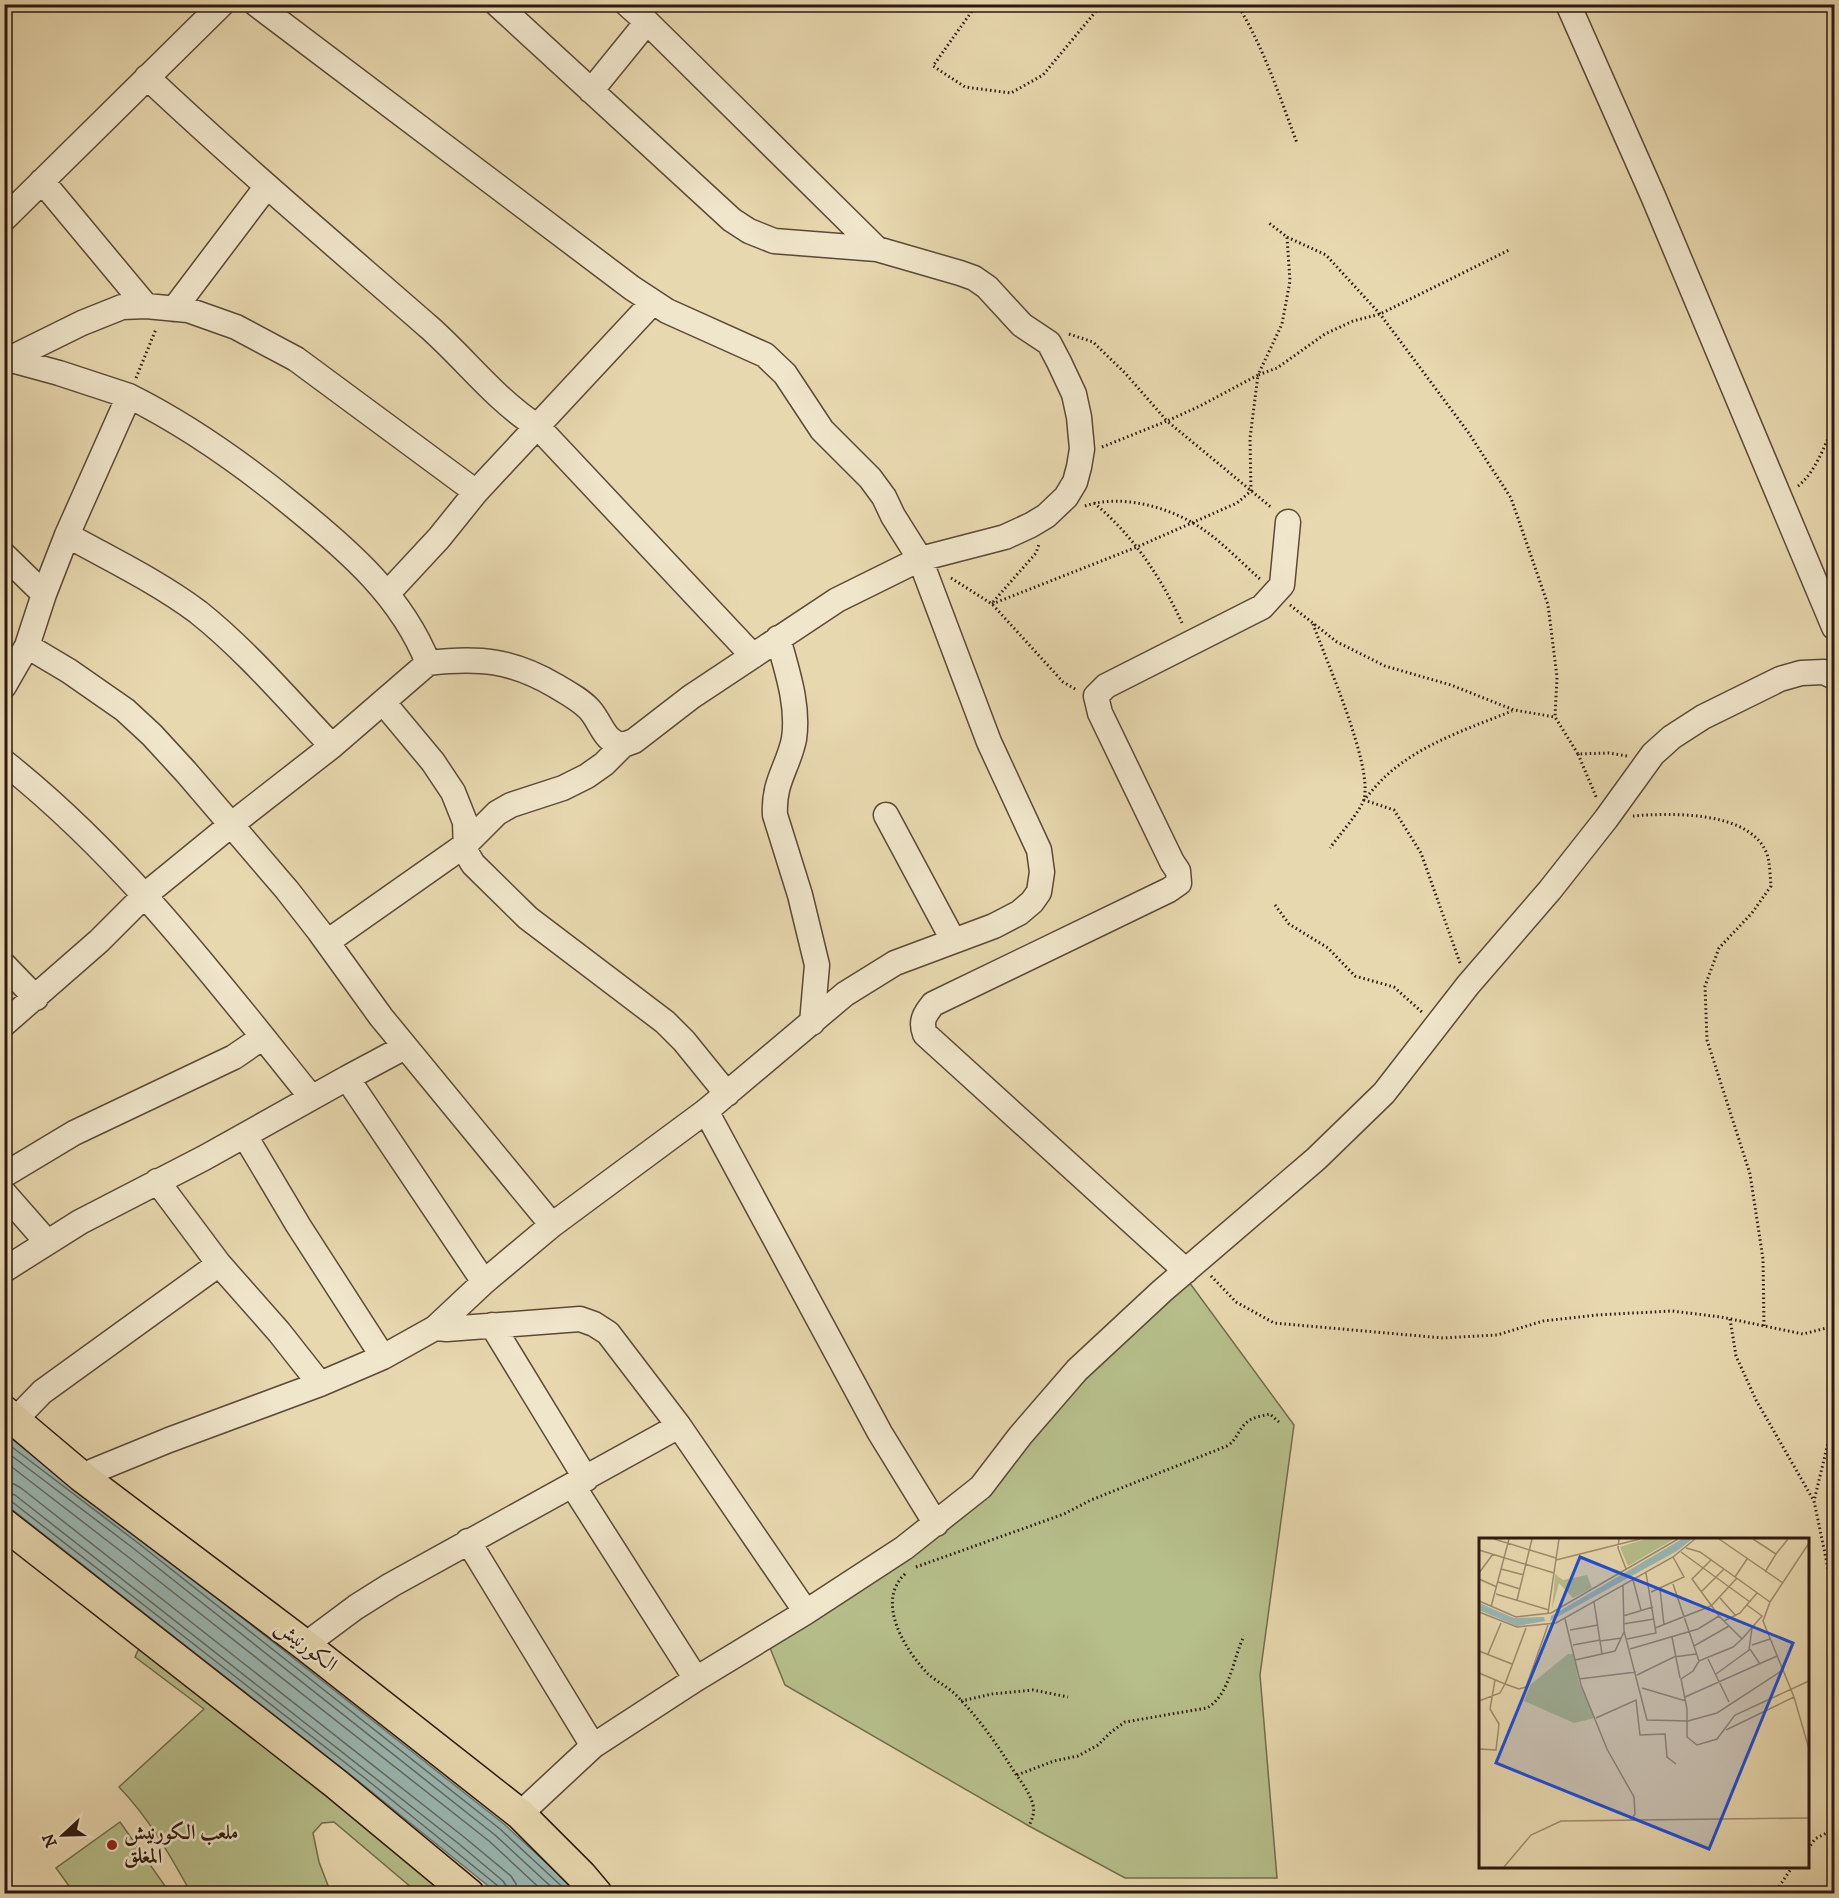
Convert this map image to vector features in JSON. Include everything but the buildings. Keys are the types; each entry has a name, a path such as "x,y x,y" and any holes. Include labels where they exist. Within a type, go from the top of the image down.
{"main road":[{"name":"الكورنيش","path":"10,1415 81,1476 305,1645 520,1814 597,1893"},
{"path":"4,1524 335,1783 469,1893"}],"street":[{"path":"4,219 222,4"},
{"path":"81,1476 320,1384 383,1357 435,1328 484,1282 552,1225 706,1111 845,994 869,977 895,963 994,926 1025,907 1039,892 1042,872 1040,850 989,742 921,559 870,478 822,430 773,361 765,355 667,311 582,252 256,4"},
{"path":"327,942 465,844 496,813 511,805 563,788 587,776 604,764 623,745 634,741 691,697 837,600 921,559 1005,537 1031,525 1050,512 1065,496 1075,482 1081,456 1081,432 1074,394 1049,344 1022,325 987,287 974,278 877,249 774,241 749,231 732,220 497,4"},
{"path":"627,4 877,249"},
{"path":"1568,4 1653,196 1834,627"},
{"path":"591,91 647,22"},
{"path":"147,77 207,134 455,350 518,414 538,427 753,656"},
{"path":"42,181 162,308"},
{"path":"162,308 267,186"},
{"path":"387,594 439,538 476,492 654,302"},
{"path":"7,358 102,313 122,308 188,310 236,327 296,358 476,492"},
{"path":"7,358 129,396 214,446 267,484 322,529 372,576 406,618 428,663"},
{"path":"4,686 27,646 67,535 129,396"},
{"path":"1191,1266 925,1034 922,1026 924,1015 933,1004 1169,890 1179,883 1178,871 1100,712 1096,696 1106,686 1262,607 1282,585 1288,522"},
{"path":"67,535 197,612 231,642 332,746"},
{"path":"4,555 44,594"},
{"path":"778,638 791,688 795,725 790,755 778,781 774,802 775,815 800,895 818,965 812,1023"},
{"path":"27,646 77,676 125,710 159,742 232,824 327,942 405,1047 552,1225"},
{"path":"4,1024 99,941 145,895 332,746 428,663 481,659 525,671 544,679 577,699 590,710 610,741 623,745"},
{"path":"520,1814 593,1746 904,1548 981,1487 1041,1411 1077,1370 1191,1266 1316,1159 1384,1093 1468,985 1540,902 1606,819 1648,760 1672,737 1703,717 1780,680 1801,673 1824,672 1834,677"},
{"path":"382,702 433,762 453,792 465,822 465,844 473,864 528,918 665,1022 697,1056 727,1094"},
{"path":"4,762 66,815 145,895 311,1096"},
{"path":"886,815 953,940"},
{"path":"4,965 36,998"},
{"path":"4,1175 74,1133 234,1057 263,1037"},
{"path":"4,1270 88,1217 245,1136 311,1096 405,1047"},
{"path":"347,1078 484,1282"},
{"path":"706,1111 880,1433 936,1524"},
{"path":"245,1136 298,1225 383,1357"},
{"path":"157,1181 219,1264 279,1332 320,1384"},
{"path":"4,1192 47,1242"},
{"path":"10,1415 219,1264"},
{"path":"435,1328 580,1319 608,1333 679,1426 806,1612"},
{"path":"492,1325 580,1482 696,1679"},
{"path":"305,1645 356,1607 468,1541 679,1426"},
{"path":"468,1541 593,1746"}],"path":[{"path":"977,4 933,66 965,87 1011,93 1042,75 1102,4"},
{"path":"1237,4 1268,62 1297,143"},
{"path":"1269,222 1287,237 1326,255 1380,314 1468,432 1512,498 1548,605 1557,676 1555,717 1578,754 1606,819 1673,814 1718,818 1752,834 1767,853 1771,886 1752,914 1719,948 1705,986 1707,1040 1750,1174 1763,1259 1764,1326"},
{"path":"992,604 1137,548 1238,503 1251,491 1250,438 1258,375 1282,324 1290,281 1287,237"},
{"path":"1081,456 1200,406 1258,375 1278,368 1325,334 1353,321 1380,314 1509,250"},
{"path":"129,396 162,308"},
{"path":"1065,333 1093,342 1167,421 1288,522"},
{"path":"1781,501 1804,482 1834,425"},
{"path":"1075,482 1094,503 1112,518 1162,582 1192,643"},
{"path":"992,604 1036,553 1050,512 1108,501 1135,502 1169,512 1204,530 1337,642 1385,666 1451,684 1514,710 1555,717"},
{"path":"921,559 992,604 1063,682 1083,693 1096,696"},
{"path":"1313,624 1352,729 1364,773 1364,800"},
{"path":"1330,848 1364,800 1387,775 1418,753 1462,731 1514,710"},
{"path":"1578,754 1609,753 1648,760"},
{"path":"1364,800 1394,810 1421,853 1468,985"},
{"path":"1275,905 1289,924 1328,948 1355,976 1394,987 1437,1025"},
{"path":"1191,1266 1236,1302 1274,1323 1317,1328 1443,1338 1497,1335 1543,1321 1597,1315 1672,1311 1730,1319 1803,1334 1834,1326"},
{"path":"1730,1319 1736,1356 1756,1400 1814,1501 1834,1597"},
{"path":"1029,1826 1034,1815 1033,1805 1017,1775 975,1716 952,1692 929,1675 903,1640 895,1619 892,1597 897,1582 911,1569 951,1552 979,1545 1064,1514 1091,1500 1227,1446 1235,1441 1246,1423 1252,1418 1270,1414 1279,1422"},
{"path":"1814,1501 1834,1418"},
{"path":"1017,1775 1054,1761 1078,1756 1098,1745 1125,1722 1208,1708 1216,1703 1244,1636"},
{"path":"961,1701 992,1694 1033,1690 1068,1697"},
{"path":"1809,1848 1815,1839 1834,1829"},
{"path":"1774,1893 1792,1868"}],"green space":[{"path":"1189,1282 1294,1425 1260,1675 1277,1878 1125,1878 1029,1826 785,1685 768,1643 973,1509 1078,1375"},
{"path":"140,1646 451,1893 418,1893 334,1822 322,1823 313,1833 319,1862 329,1888 324,1893 191,1893 149,1824 119,1787 204,1709 135,1657"},
{"name":"ملعب الكورنيش المغلق","path":"120,1822 170,1893 74,1893 56,1868"}],"water":[{"path":"4,1433 504,1824 579,1893 497,1893 5,1504"}],"place":[{"name":"ملعب الكورنيش المغلق","path":"112,1845"}]}
